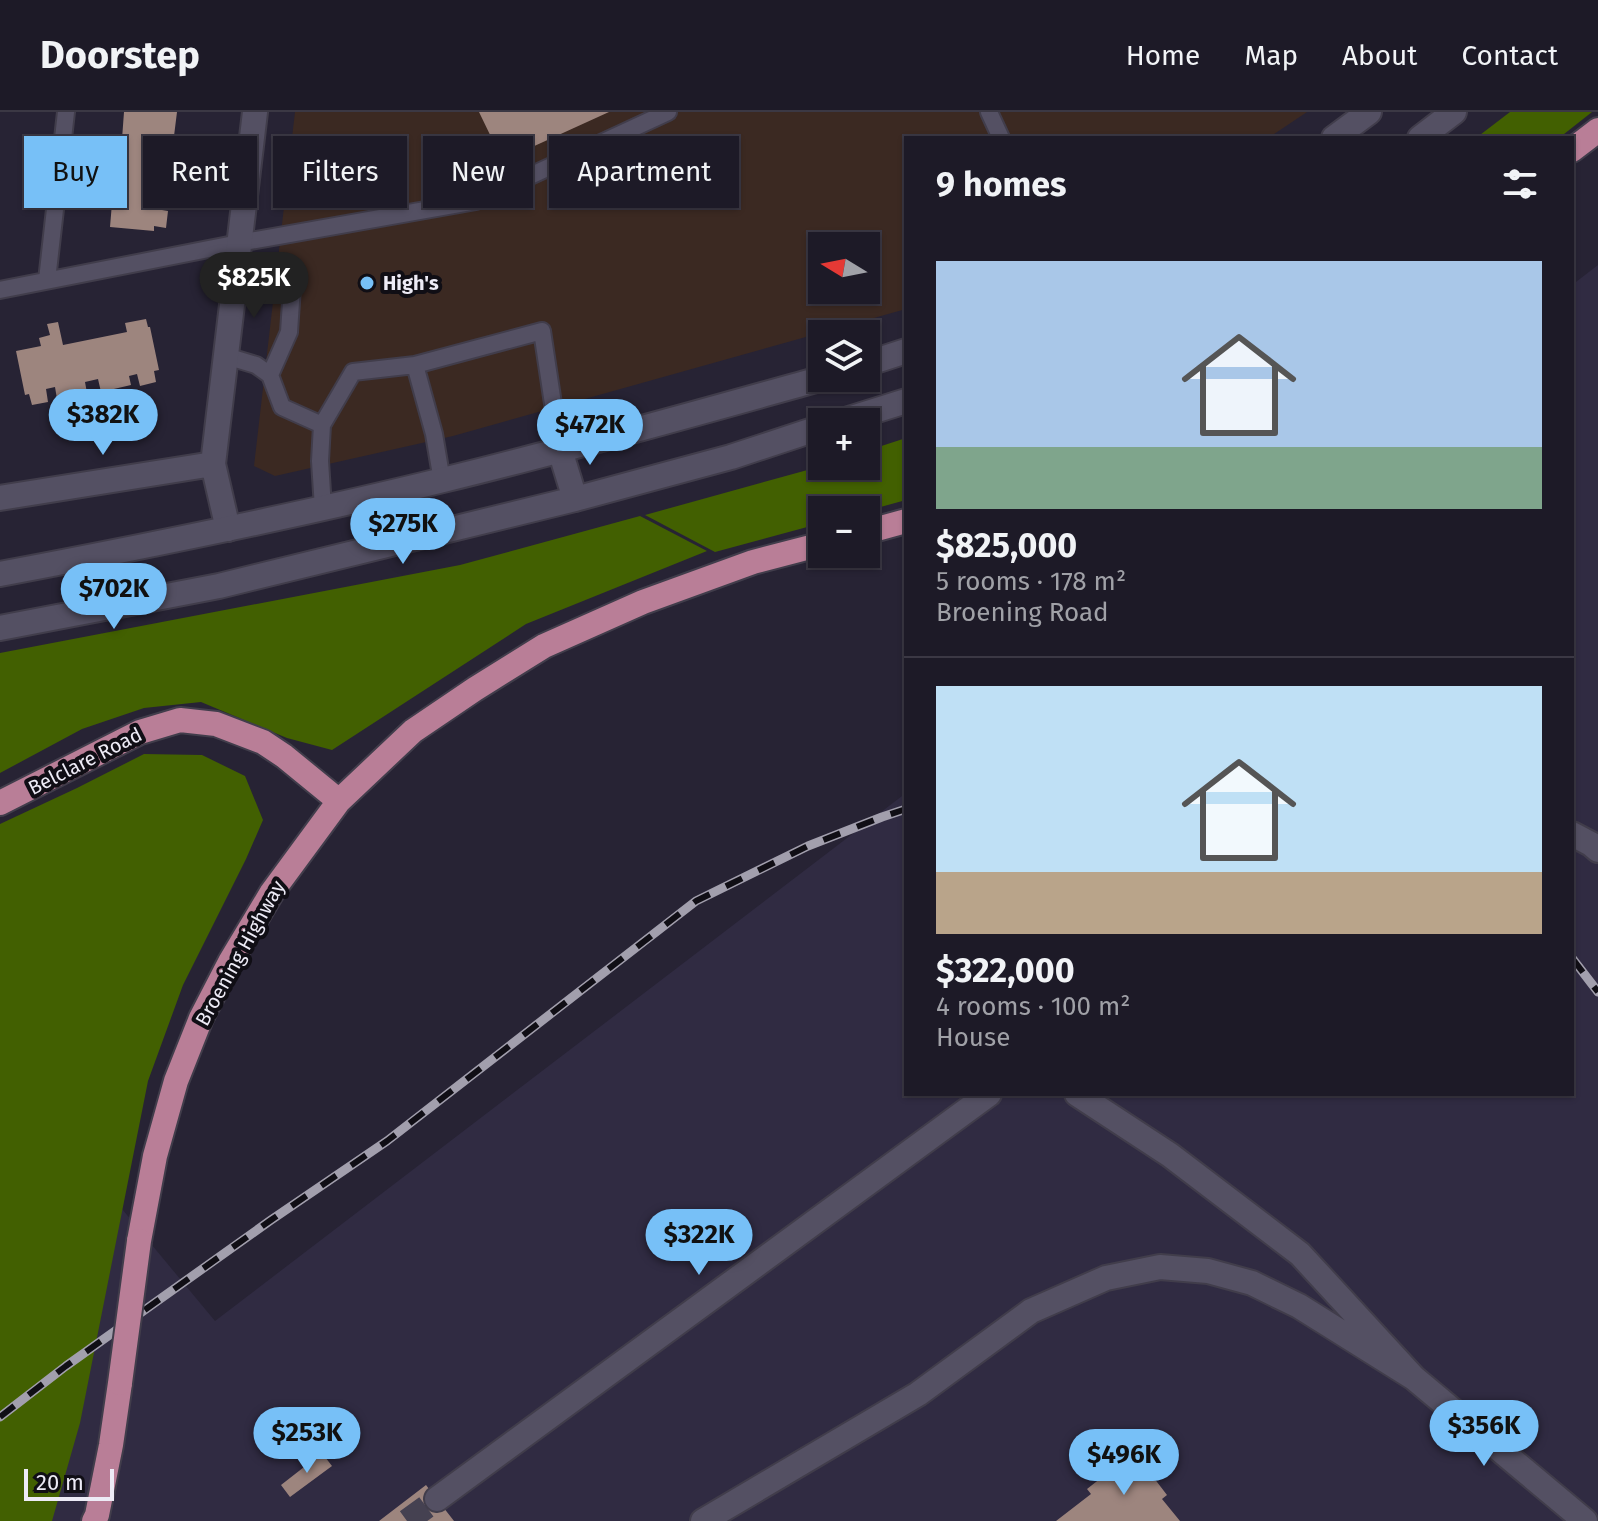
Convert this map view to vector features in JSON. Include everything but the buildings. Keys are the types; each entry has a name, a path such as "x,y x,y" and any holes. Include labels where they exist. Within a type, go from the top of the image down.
{"main road":[{"path":"1574,148 1598,130"},
{"path":"880,528 904,522"},
{"name":"Broening Highway","path":"94,1521 111,1445 139,1241 155,1156 176,1081 201,1018 272,892 339,801 413,731 475,689 544,646 643,602 753,562 808,548"},
{"name":"Belclare Road","path":"0,803 140,732 180,720 216,724 263,742 339,801"}],"street":[{"path":"228,529 213,464 255,112"},
{"path":"1337,136 1369,112"},
{"path":"1423,136 1454,112"},
{"path":"880,359 904,352"},
{"path":"0,574 228,529 442,481 808,382"},
{"path":"880,409 904,402"},
{"path":"0,628 219,586 575,499 731,457 808,432"},
{"path":"560,450 575,499"},
{"path":"0,498 213,464"},
{"path":"1574,835 1598,850"},
{"path":"437,1499 986,1096"},
{"path":"1080,1096 1170,1155 1300,1254 1414,1378 1585,1521"},
{"path":"703,1521 918,1394 1031,1311 1106,1278 1160,1267 1208,1271 1252,1283 1299,1306 1414,1378"}],"lane":[{"path":"47,280 66,112"},
{"path":"0,290 476,201 668,112"},
{"path":"989,112 1000,136"},
{"path":"235,279 292,287 289,332 270,375"},
{"path":"323,508 320,461 322,425 353,372 415,365 542,331 560,450"},
{"path":"226,356 256,365 270,375 282,407 322,425"},
{"path":"415,365 434,434 442,481"}],"shaded area":[{"path":"295,112 1307,112 1271,136 904,136 904,310 867,320 808,320 808,336 453,436 275,476 254,466 284,208 407,208 407,136 292,136"},
{"path":"1598,265 1598,1521 0,1521 0,1062 215,1321 904,795 904,1096 1574,1096 1574,283"}],"green space":[{"path":"1510,112 1592,112 1562,136 1479,136"},
{"path":"904,439 904,501 880,507 880,496 808,496 808,527 715,552 645,515 808,470 808,480 880,480 880,446"},
{"path":"640,516 707,551 526,624 332,750 287,738 201,702 144,708 82,729 0,773 0,653 460,565"},
{"path":"144,754 202,755 245,776 263,820 183,985 148,1081 80,1423 52,1521 0,1521 0,824"}],"tunnel":[{"path":"407,1521 437,1499"}],"railway":[{"path":"0,1417 66,1366 387,1141 696,901 808,846 904,810"},
{"path":"1574,961 1598,992"}],"place":[{"name":"High's","path":"367,283"}]}
